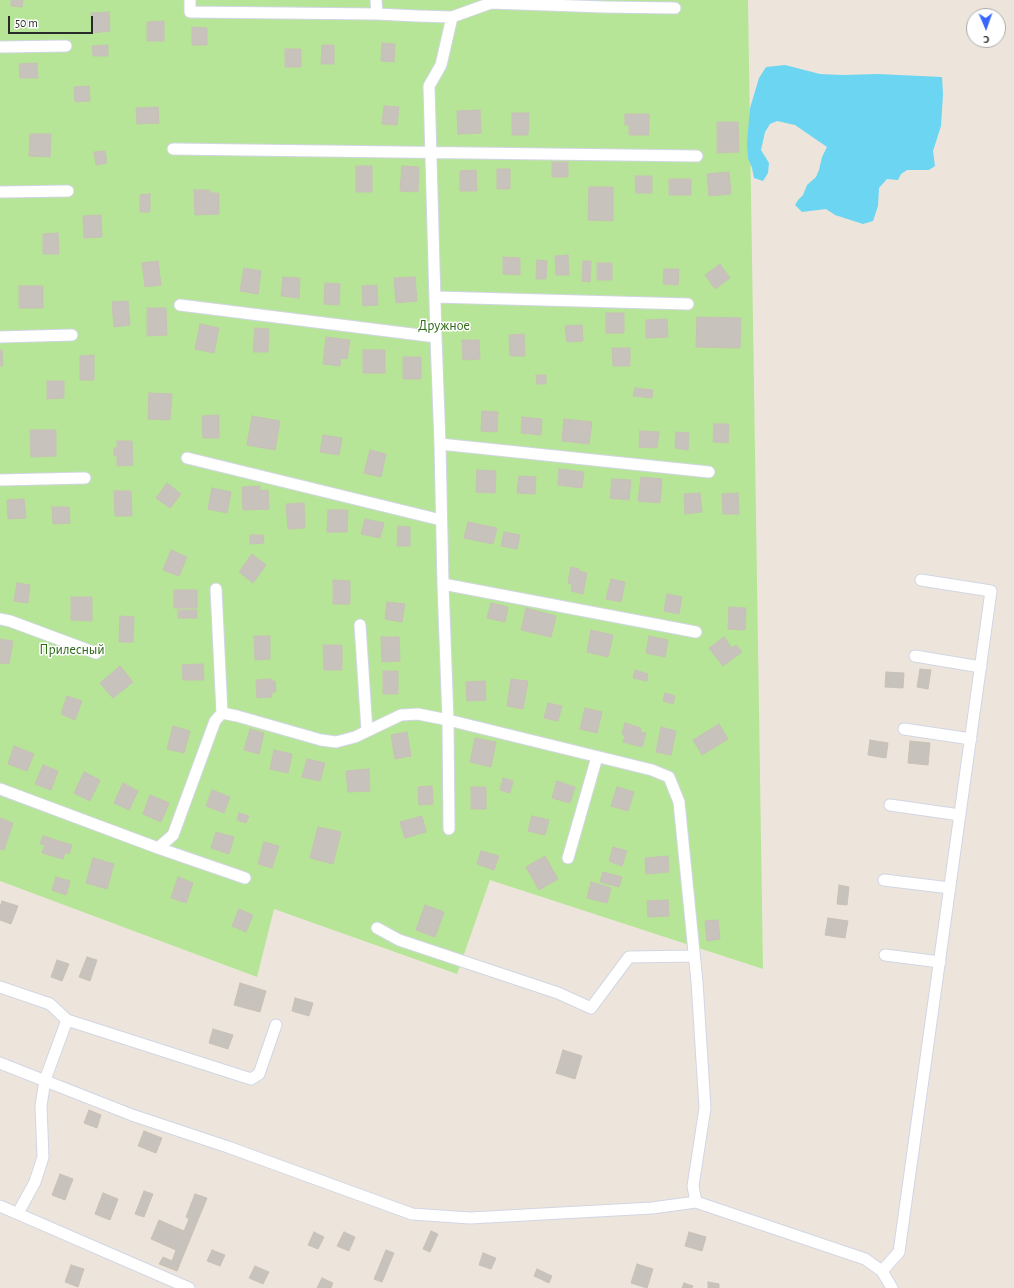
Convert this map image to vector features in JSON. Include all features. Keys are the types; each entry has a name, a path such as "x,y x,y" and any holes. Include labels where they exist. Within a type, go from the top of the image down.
{"street":[{"path":"190,0 190,12 377,14 452,17 491,1 604,7 675,8"},
{"path":"376,0 377,14"},
{"path":"449,829 448,720 429,86 441,65 452,17"},
{"path":"0,47 66,46"},
{"path":"173,149 697,156"},
{"path":"0,192 68,191"},
{"path":"435,297 688,304"},
{"path":"180,306 436,337"},
{"path":"0,336 72,335"},
{"path":"440,444 709,472"},
{"path":"187,458 441,520"},
{"path":"0,480 85,478"},
{"path":"882,1271 899,1252 991,591 921,580"},
{"path":"443,584 696,632"},
{"path":"158,848 173,835 215,721 222,713 216,589"},
{"path":"0,619 10,621 96,653"},
{"path":"360,625 367,731"},
{"path":"915,656 981,666"},
{"path":"222,713 321,740 336,742 355,737 401,715 418,714 652,770 669,777 680,802 696,982 705,1108 693,1186 696,1202"},
{"path":"904,729 971,739"},
{"path":"568,858 597,757"},
{"path":"0,789 158,848 245,878"},
{"path":"890,805 960,815"},
{"path":"884,880 950,888"},
{"path":"377,928 399,940 558,993 591,1008 629,957 693,956"},
{"path":"886,955 940,962"},
{"path":"0,987 50,1004 67,1020 251,1078 259,1074 276,1025"},
{"path":"18,1213 35,1182 43,1157 41,1106 45,1080 67,1020"},
{"path":"0,1063 132,1115 228,1147 412,1214 470,1218 652,1208 696,1202 865,1259 882,1271 892,1288"},
{"path":"0,1206 189,1288"}],"green space":[{"name":"Дружное","path":"0,0 748,0 763,969 490,880 457,974 274,909 257,977 0,881"}],"water":[{"path":"785,65 820,74 878,74 942,77 943,94 941,126 933,151 935,166 929,170 907,170 901,174 898,180 887,179 879,188 878,206 873,221 863,224 835,215 826,209 802,212 795,205 803,195 807,185 816,177 822,157 827,147 795,125 777,121 770,124 765,132 761,150 769,163 768,173 763,181 754,178 748,158 747,143 750,108 759,78 766,67"}],"building":[{"path":"11,0 23,0 22,7 11,6"},
{"path":"109,12 110,31 92,33 91,13"},
{"path":"164,21 164,41 147,41 147,22"},
{"path":"192,27 207,28 207,45 192,45"},
{"path":"382,43 395,44 394,62 381,61"},
{"path":"108,45 108,56 93,56 92,46"},
{"path":"322,45 334,45 334,64 321,64"},
{"path":"285,49 301,49 301,67 285,67"},
{"path":"37,63 38,78 20,78 19,64"},
{"path":"89,86 90,101 75,102 74,87"},
{"path":"384,106 399,107 397,125 382,124"},
{"path":"158,107 159,123 137,124 136,108"},
{"path":"480,110 481,133 458,134 457,111"},
{"path":"512,113 529,113 528,135 512,135"},
{"path":"625,114 649,114 649,135 629,135 629,125 625,125"},
{"path":"717,122 738,122 739,152 717,153"},
{"path":"30,134 51,134 50,157 29,156"},
{"path":"105,151 107,163 96,165 94,152"},
{"path":"552,162 568,162 568,177 552,177"},
{"path":"356,166 372,166 372,192 356,192"},
{"path":"402,166 419,167 418,192 400,191"},
{"path":"497,169 510,169 510,189 497,189"},
{"path":"476,170 477,191 460,191 460,171"},
{"path":"729,172 731,194 709,196 707,174"},
{"path":"635,176 652,176 652,193 636,193"},
{"path":"669,179 691,179 691,195 669,195"},
{"path":"589,187 613,187 613,221 588,220"},
{"path":"194,190 210,190 210,193 219,193 219,214 195,215"},
{"path":"150,194 150,212 140,212 140,195"},
{"path":"101,215 102,237 84,238 83,216"},
{"path":"58,233 59,254 43,254 43,234"},
{"path":"568,255 569,275 556,275 555,256"},
{"path":"503,257 520,258 520,275 503,274"},
{"path":"537,260 547,261 546,279 536,279"},
{"path":"158,261 161,285 145,287 142,263"},
{"path":"583,261 591,261 590,282 582,281"},
{"path":"597,263 612,263 612,280 597,280"},
{"path":"720,264 730,278 715,289 705,275"},
{"path":"244,268 261,271 258,294 240,291"},
{"path":"664,269 679,269 678,285 663,284"},
{"path":"283,277 300,278 299,298 281,296"},
{"path":"415,277 417,301 396,303 394,278"},
{"path":"325,283 340,284 339,305 324,304"},
{"path":"377,285 378,305 363,306 362,286"},
{"path":"19,286 43,286 43,308 19,308"},
{"path":"128,301 130,325 114,327 112,302"},
{"path":"147,308 166,308 167,335 147,336"},
{"path":"606,313 624,313 624,333 606,333"},
{"path":"697,317 741,318 740,348 696,347"},
{"path":"667,319 668,337 646,338 646,320"},
{"path":"200,324 219,328 214,353 195,349"},
{"path":"582,325 583,341 567,342 565,326"},
{"path":"255,328 269,329 268,352 253,352"},
{"path":"524,334 525,356 510,356 509,335"},
{"path":"326,337 350,340 347,359 341,358 340,366 323,364"},
{"path":"462,340 479,340 480,359 463,360"},
{"path":"612,348 630,348 630,366 613,366"},
{"path":"0,350 2,350 3,366 0,366"},
{"path":"363,350 385,350 385,373 363,373"},
{"path":"94,355 94,380 80,380 80,356"},
{"path":"403,357 421,357 421,379 403,379"},
{"path":"536,375 546,375 546,384 537,384"},
{"path":"47,381 64,381 64,398 47,399"},
{"path":"635,388 653,390 652,398 633,396"},
{"path":"149,393 172,394 170,420 148,419"},
{"path":"482,411 498,412 497,432 481,431"},
{"path":"219,415 219,438 203,438 202,416"},
{"path":"252,416 280,421 275,450 247,445"},
{"path":"522,417 542,419 541,435 521,433"},
{"path":"564,419 592,422 589,444 562,441"},
{"path":"714,424 729,424 728,443 713,442"},
{"path":"30,430 56,430 56,456 31,457"},
{"path":"640,431 659,432 657,448 639,447"},
{"path":"676,432 689,433 688,450 675,448"},
{"path":"323,435 342,438 339,455 320,452"},
{"path":"117,441 132,441 133,465 117,466 117,455 114,456 114,448 117,448"},
{"path":"370,450 386,454 381,477 364,473"},
{"path":"559,469 584,472 582,488 558,485"},
{"path":"477,470 496,471 495,493 476,492"},
{"path":"519,476 536,477 535,494 517,493"},
{"path":"641,477 662,479 660,503 638,501"},
{"path":"612,479 631,480 629,500 610,498"},
{"path":"167,483 181,494 170,508 156,498"},
{"path":"260,486 260,491 268,490 269,509 243,510 242,487"},
{"path":"212,488 231,492 227,513 208,509"},
{"path":"114,491 131,491 132,516 115,516"},
{"path":"700,493 702,512 685,514 684,494"},
{"path":"738,493 739,514 723,514 722,494"},
{"path":"24,499 26,518 8,519 7,500"},
{"path":"304,503 305,528 288,529 286,504"},
{"path":"52,507 69,507 70,523 53,524"},
{"path":"328,510 348,510 347,532 327,532"},
{"path":"365,519 384,523 380,538 361,534"},
{"path":"468,522 497,528 493,544 464,538"},
{"path":"398,526 410,527 410,546 397,546"},
{"path":"504,532 520,535 517,549 501,546"},
{"path":"250,535 263,535 264,543 250,544"},
{"path":"171,550 187,557 179,576 163,570"},
{"path":"252,554 266,565 253,583 239,572"},
{"path":"571,567 587,573 583,594 571,591 572,584 568,583"},
{"path":"611,579 625,582 621,602 606,599"},
{"path":"333,580 350,581 350,604 333,604"},
{"path":"17,583 30,585 28,603 14,601"},
{"path":"174,590 197,590 197,608 174,608"},
{"path":"667,594 682,597 679,614 664,611"},
{"path":"71,597 92,597 92,621 71,620"},
{"path":"387,602 405,604 402,622 385,619"},
{"path":"491,603 508,607 505,622 487,618"},
{"path":"729,607 746,608 745,630 728,629"},
{"path":"526,608 556,616 551,637 521,630"},
{"path":"178,610 197,610 197,618 178,618"},
{"path":"120,616 134,617 133,642 119,642"},
{"path":"591,630 613,635 608,657 587,652"},
{"path":"254,636 270,636 270,659 255,660"},
{"path":"649,636 668,640 665,657 646,653"},
{"path":"381,637 399,637 400,661 382,662"},
{"path":"724,637 732,648 736,645 742,652 723,666 709,648"},
{"path":"0,639 13,641 9,664 0,663"},
{"path":"323,645 342,645 342,670 324,670"},
{"path":"203,664 204,680 183,680 182,665"},
{"path":"120,666 133,682 113,698 100,683"},
{"path":"920,669 931,670 928,689 917,687"},
{"path":"635,670 648,674 647,681 633,678"},
{"path":"383,671 398,671 398,694 383,694"},
{"path":"886,672 904,673 903,688 885,687"},
{"path":"271,679 272,681 275,681 276,692 272,692 272,697 257,698 256,680"},
{"path":"511,679 528,681 523,709 507,706"},
{"path":"485,681 486,700 467,701 466,682"},
{"path":"665,693 675,696 673,704 663,701"},
{"path":"67,696 82,701 75,720 61,714"},
{"path":"548,703 562,706 558,721 544,718"},
{"path":"585,708 602,712 597,733 580,729"},
{"path":"625,723 641,728 640,732 646,733 642,747 623,742 625,736 622,734"},
{"path":"719,724 728,739 702,755 693,740"},
{"path":"173,726 190,731 184,753 167,749"},
{"path":"661,727 676,731 671,755 656,752"},
{"path":"250,729 264,733 259,754 244,750"},
{"path":"407,732 411,756 395,759 391,735"},
{"path":"475,738 496,742 491,767 470,762"},
{"path":"870,740 888,743 886,758 868,755"},
{"path":"910,741 930,743 928,765 908,763"},
{"path":"14,746 34,754 27,771 8,764"},
{"path":"274,750 292,754 288,773 270,769"},
{"path":"307,759 325,763 320,781 302,777"},
{"path":"43,765 58,771 51,790 35,784"},
{"path":"369,769 370,791 348,792 346,771"},
{"path":"84,772 100,780 90,801 74,793"},
{"path":"503,778 513,781 510,793 500,790"},
{"path":"557,781 575,787 570,803 552,798"},
{"path":"123,783 138,791 129,810 114,803"},
{"path":"432,786 433,804 419,805 418,787"},
{"path":"471,787 486,787 486,809 471,809"},
{"path":"617,787 634,792 628,811 611,806"},
{"path":"212,790 230,797 224,813 206,806"},
{"path":"150,795 169,803 161,822 143,814"},
{"path":"239,813 249,816 246,823 237,820"},
{"path":"422,816 426,832 405,838 400,822"},
{"path":"532,816 549,820 545,835 528,831"},
{"path":"0,818 13,823 4,850 0,849"},
{"path":"318,827 341,832 333,864 310,858"},
{"path":"216,832 234,837 229,854 211,848"},
{"path":"43,836 72,845 69,854 65,852 63,859 42,853 45,845 40,844"},
{"path":"264,842 279,846 272,868 258,864"},
{"path":"613,847 627,851 622,866 609,861"},
{"path":"481,851 499,856 494,870 477,864"},
{"path":"545,856 558,879 539,890 526,867"},
{"path":"668,856 669,872 646,874 645,858"},
{"path":"93,858 114,864 107,889 86,883"},
{"path":"603,872 622,877 619,887 600,882"},
{"path":"56,877 70,881 66,895 52,890"},
{"path":"178,877 193,883 186,903 171,898"},
{"path":"591,882 611,888 607,903 587,898"},
{"path":"839,885 849,887 847,905 837,904"},
{"path":"668,900 669,916 648,917 647,901"},
{"path":"2,901 18,906 11,924 0,920 0,907"},
{"path":"425,905 444,912 435,937 416,930"},
{"path":"239,909 253,915 246,932 232,926"},
{"path":"828,918 848,921 845,938 825,935"},
{"path":"718,920 720,939 707,941 705,921"},
{"path":"87,957 97,960 90,981 79,977"},
{"path":"57,960 69,964 62,981 51,977"},
{"path":"240,983 266,991 260,1012 234,1005"},
{"path":"295,998 313,1003 309,1016 292,1011"},
{"path":"213,1029 233,1035 228,1049 209,1043"},
{"path":"563,1050 582,1056 575,1079 556,1073"},
{"path":"89,1110 101,1115 97,1128 84,1123"},
{"path":"144,1131 162,1138 156,1153 138,1146"},
{"path":"60,1174 73,1179 65,1200 52,1195"},
{"path":"144,1191 153,1194 144,1217 135,1214"},
{"path":"103,1193 118,1199 110,1220 95,1214"},
{"path":"195,1194 207,1198 177,1271 159,1264 163,1257 172,1261 176,1250 151,1239 159,1220 184,1231 189,1219 186,1217"},
{"path":"431,1231 438,1234 430,1252 423,1249"},
{"path":"314,1232 324,1237 318,1249 308,1245"},
{"path":"344,1232 355,1237 349,1251 337,1246"},
{"path":"689,1232 706,1237 702,1251 685,1246"},
{"path":"212,1250 225,1255 220,1266 207,1261"},
{"path":"386,1250 394,1253 382,1282 374,1279"},
{"path":"483,1253 496,1258 491,1269 479,1265"},
{"path":"637,1264 653,1269 647,1288 631,1283"},
{"path":"71,1265 84,1269 78,1287 65,1282"},
{"path":"255,1266 269,1272 263,1284 249,1278"},
{"path":"537,1269 552,1276 549,1283 534,1276"},
{"path":"322,1278 333,1283 331,1288 317,1288"},
{"path":"708,1282 719,1284 719,1288 708,1288"},
{"path":"684,1283 693,1286 692,1288 682,1288"}],"park label":[{"name":"Прилесный","path":"72,650"}]}
